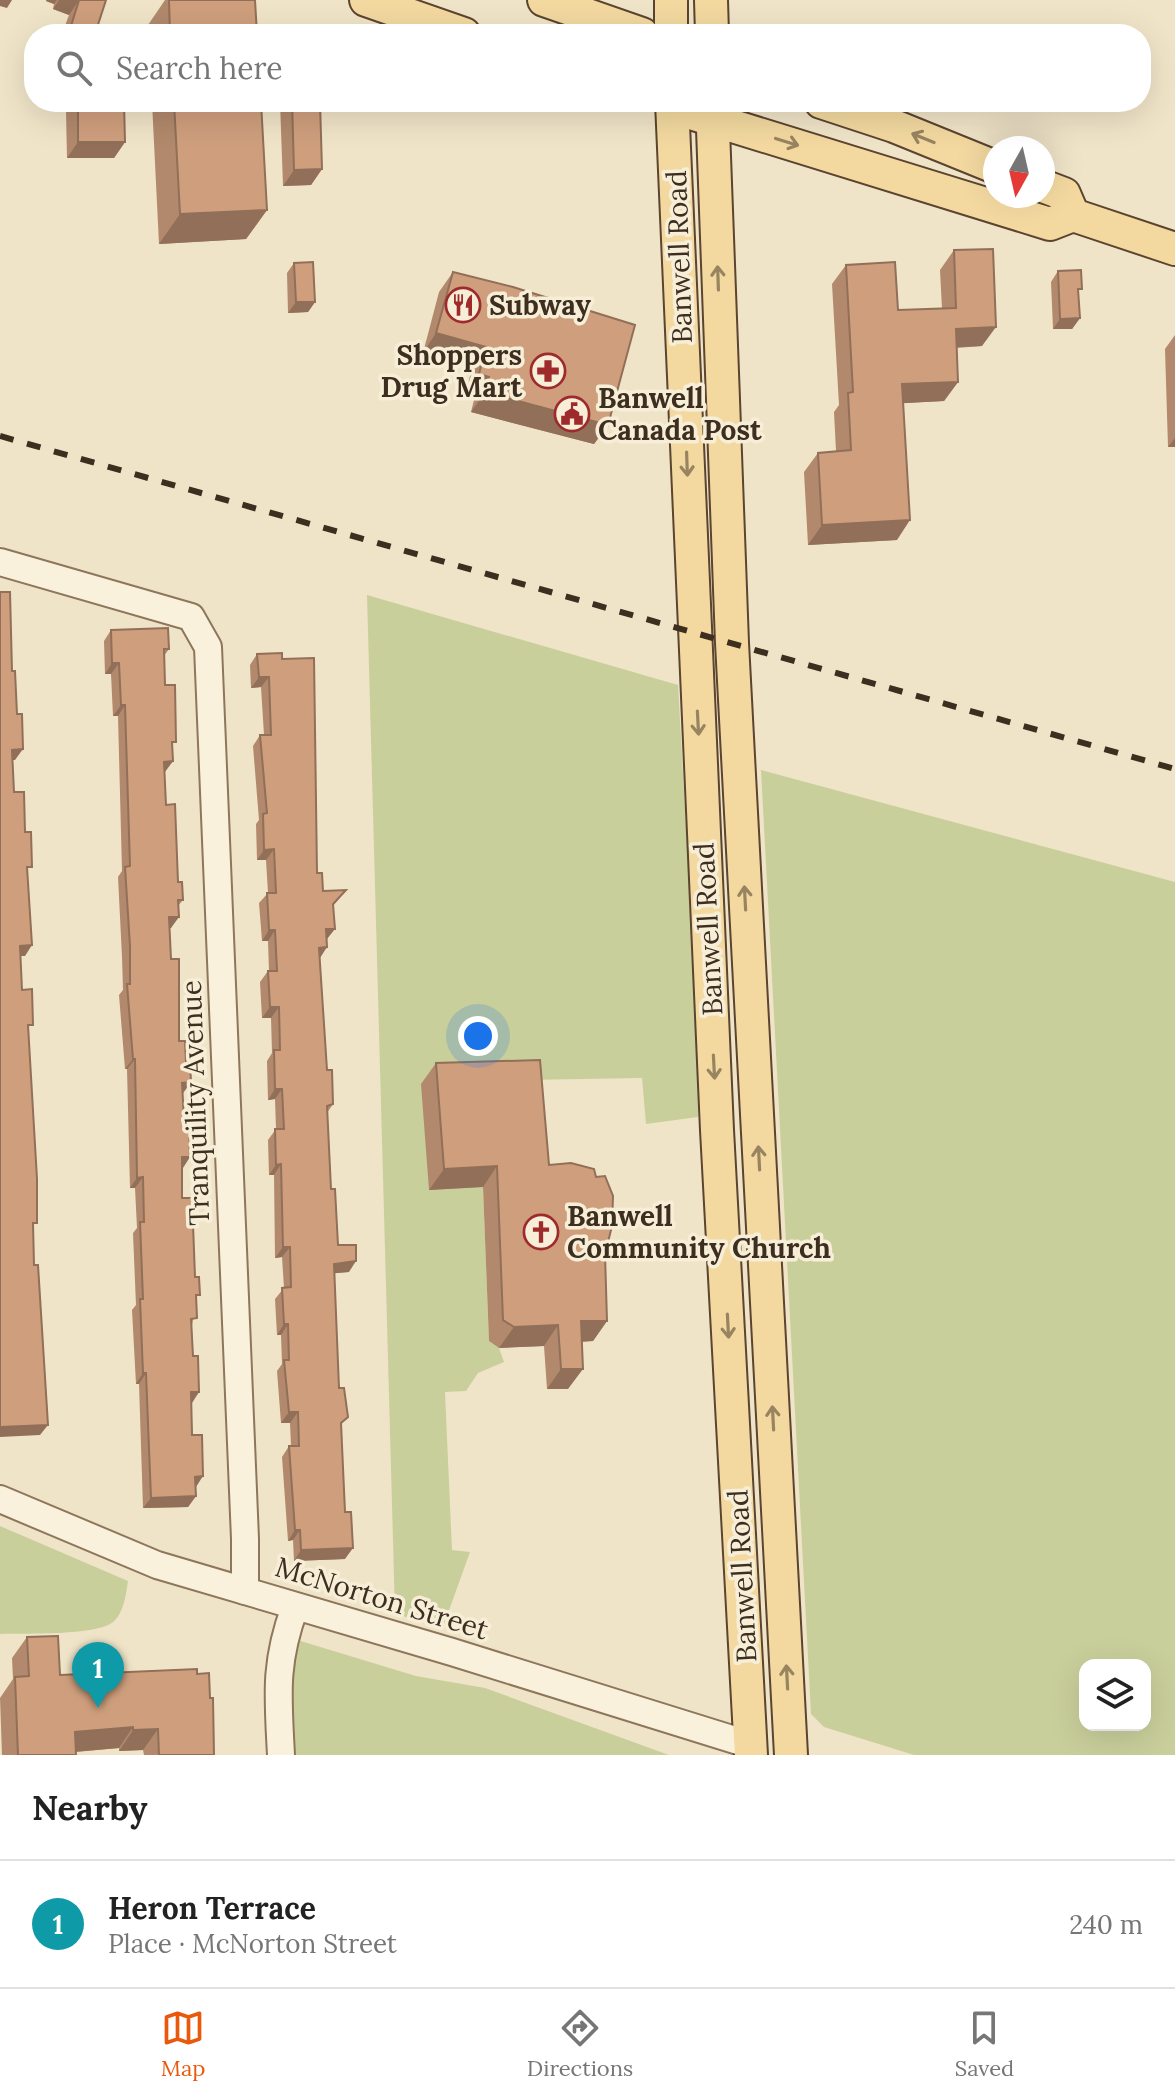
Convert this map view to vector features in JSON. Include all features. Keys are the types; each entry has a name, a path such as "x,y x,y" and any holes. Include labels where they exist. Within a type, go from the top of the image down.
{"main road":[{"path":"366,0 435,24"},
{"path":"544,0 613,24"},
{"path":"671,0 671,24"},
{"path":"711,0 712,24"},
{"name":"Banwell Road","path":"668,112 717,1130 751,1750"},
{"name":"Banwell Road","path":"712,112 732,643 789,1755"},
{"path":"715,112 1050,224 1073,215 1175,249"},
{"path":"851,112 983,162"},
{"path":"1055,191 1064,194 1073,215"},
{"path":"751,1750 789,1755"}],"street":[{"name":"Tranquility Avenue","path":"0,562 191,617 208,647 245,1591"},
{"name":"McNorton Street","path":"0,1499 157,1565 467,1656 751,1750"},
{"path":"281,1755 277,1675 284,1636 295,1607"}],"green space":[{"path":"367,595 678,685 699,1057 698,1117 646,1124 642,1078 526,1080 429,1190 483,1187 489,1341 499,1348 504,1362 478,1373 466,1391 445,1392 452,1550 470,1552 443,1627 395,1614"},
{"path":"761,770 1175,882 1175,1755 914,1755 824,1727 811,1714"},
{"path":"0,1526 128,1581 124,1603 117,1618 92,1630 0,1634"},
{"path":"284,1636 416,1676 485,1688 669,1755 281,1755"}],"building":[{"path":"79,0 106,0 98,24 72,24"},
{"path":"169,0 255,0 256,24 170,24"},
{"path":"78,112 124,112 125,142 78,142"},
{"path":"175,112 262,112 267,210 180,214"},
{"path":"292,112 320,112 322,169 294,170"},
{"path":"993,249 996,327 956,329 958,382 902,384 910,520 822,525 818,453 851,450 848,393 853,392 846,265 895,262 898,310 956,308 954,250"},
{"path":"313,262 315,302 296,302 294,263"},
{"path":"1081,270 1082,289 1078,289 1080,318 1060,319 1058,271"},
{"path":"453,272 635,325 608,425 485,392 489,377 479,374 486,347 436,333"},
{"path":"0,592 10,592 12,671 15,671 17,714 22,714 23,749 12,750 14,792 24,792 25,832 31,832 32,867 27,867 32,945 20,946 22,990 32,989 33,1025 28,1025 37,1179 37,1223 33,1223 34,1265 38,1265 48,1425 0,1427"},
{"path":"168,628 169,649 164,649 165,685 175,685 176,742 172,742 173,761 164,762 166,805 175,804 178,882 182,882 183,900 178,900 179,917 169,917 171,959 179,959 179,1041 185,1041 186,1062 190,1061 191,1082 182,1083 184,1120 189,1120 190,1157 182,1157 182,1198 192,1198 195,1277 199,1277 197,1318 191,1319 193,1356 198,1356 199,1392 191,1392 192,1435 202,1435 203,1476 195,1477 196,1496 151,1498 140,1299 143,1299 140,1222 144,1222 143,1177 137,1178 135,1059 127,984 130,984 130,946 125,867 130,866 125,705 121,705 119,663 112,663 111,630"},
{"path":"282,653 282,659 314,658 317,873 322,873 323,891 346,890 333,904 335,929 326,929 327,947 319,948 327,1070 332,1070 333,1104 327,1106 331,1189 335,1189 338,1245 356,1245 356,1261 334,1264 339,1388 344,1388 348,1417 341,1423 345,1512 351,1512 353,1548 301,1550 300,1530 295,1530 289,1446 299,1446 298,1412 289,1412 284,1360 289,1360 288,1324 284,1324 282,1288 291,1287 290,1247 283,1247 281,1164 276,1165 275,1129 284,1129 282,1089 275,1089 274,1050 280,1050 279,1007 270,1007 268,971 277,971 275,930 269,930 267,893 276,893 274,849 264,850 263,814 267,813 260,735 271,735 269,677 259,677 257,654"},
{"name":"Banwell Community Church","path":"540,1060 549,1165 571,1163 594,1169 596,1177 605,1176 613,1196 612,1226 605,1254 607,1321 581,1321 583,1369 561,1369 558,1325 514,1327 503,1320 497,1166 444,1169 436,1063"},
{"path":"58,1636 60,1675 197,1669 197,1674 209,1673 210,1698 213,1698 214,1755 159,1755 158,1729 133,1730 133,1727 75,1732 76,1755 18,1755 15,1677 29,1676 27,1637"}],"railway":[{"path":"0,436 1175,769"}],"place":[{"name":"Subway","path":"463,305"},
{"name":"Shoppers Drug Mart","path":"548,371"},
{"name":"Banwell Canada Post","path":"572,414"},
{"name":"Banwell Community Church","path":"541,1232"},
{"name":"Heron Terrace","path":"98,1708"}]}
